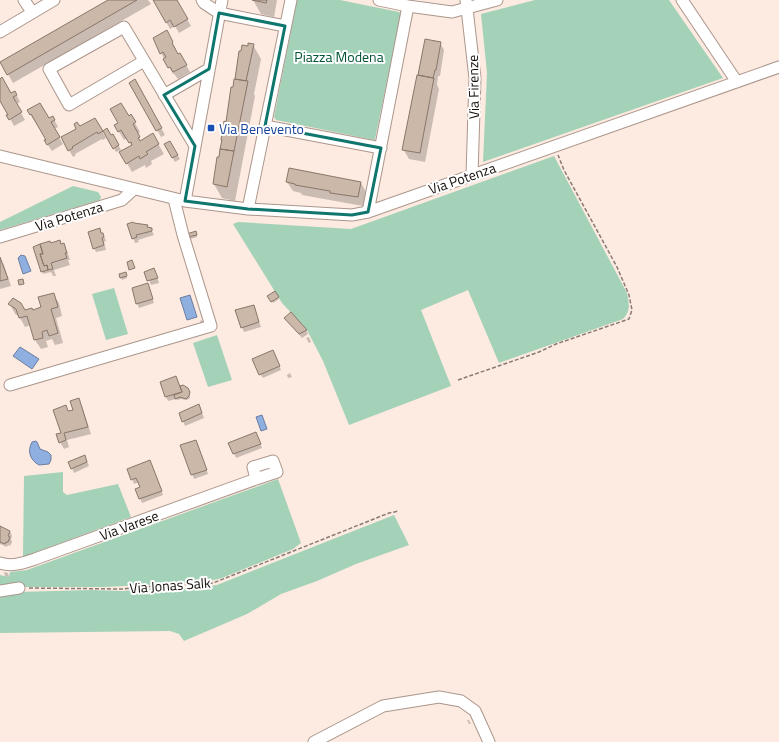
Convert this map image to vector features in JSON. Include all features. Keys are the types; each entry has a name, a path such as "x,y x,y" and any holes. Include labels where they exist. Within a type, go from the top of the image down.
{"street":[{"path":"24,0 32,12"},
{"path":"0,32 54,0"},
{"path":"202,0 219,13 285,26"},
{"path":"10,385 211,326 183,235 180,200 195,146 222,0"},
{"path":"248,209 291,0"},
{"path":"379,0 408,6 452,12 467,4 497,0"},
{"path":"682,0 737,82"},
{"name":"Via Firenze","path":"467,4 475,78 472,175"},
{"path":"368,212 408,6"},
{"path":"144,61 69,105 49,69 124,27 195,146"},
{"name":"Via Potenza","path":"0,156 180,200 248,209 352,215 368,212 779,67"},
{"path":"164,95 209,69"},
{"path":"265,126 380,148"},
{"name":"Via Potenza","path":"0,237 122,200 134,189"},
{"name":"Via Varese","path":"0,563 13,565 23,563 256,479"},
{"path":"0,591 19,588"},
{"path":"314,742 383,706 439,697 461,701 475,711 489,742"}],"path":[{"path":"458,380 629,319 632,310 629,295 620,274 564,170 554,146"},
{"name":"Via Jonas Salk","path":"19,588 122,589 142,586 213,583 389,513 399,511"}],"highlighted area":[{"path":"219,13 285,26 265,126 381,148 368,212 352,215 248,209 185,201 195,146 164,95 209,69"}],"green space":[{"name":"Piazza Modena","path":"297,0 340,0 399,12 401,14 374,140 276,120 274,117"},
{"path":"535,0 669,0 723,78 483,162 487,73 481,14"},
{"path":"554,156 627,293 629,307 626,316 623,319 499,363 468,290 421,310 451,386 349,425 323,361 307,330 282,303 233,224 238,222 351,229"},
{"path":"73,186 98,192 101,197 100,200 0,230 0,222"},
{"path":"114,288 128,334 106,340 92,294"},
{"path":"217,335 232,380 208,387 193,343"},
{"path":"63,472 63,492 67,495 118,484 131,517 23,557 24,476"},
{"path":"278,479 301,543 293,549 222,578 206,582 104,587 0,587 0,575 9,577 10,572 27,570"},
{"path":"394,515 409,545 356,564 317,581 281,594 247,614 184,641 179,634 170,631 0,633 0,595 18,592 92,590 123,591 217,585"}],"water":[{"path":"21,255 25,256 31,271 23,274 18,258"},
{"path":"190,295 197,317 187,320 180,298"},
{"path":"20,347 39,359 32,369 13,356"},
{"path":"262,415 267,429 261,431 256,417"},
{"path":"36,441 40,449 51,455 49,464 39,465 33,461 30,455 30,445 32,442"}],"building":[{"path":"108,0 137,0 7,75 0,62"},
{"path":"153,0 177,0 188,19 174,27 170,20 166,23"},
{"path":"252,0 267,0 266,3"},
{"path":"167,30 178,54 180,53 187,65 173,72 170,67 168,68 163,59 166,57 163,52 160,54 153,38"},
{"path":"425,39 441,42 433,78 418,75"},
{"path":"248,43 254,44 246,81 235,79 239,51 241,51 242,45 248,46"},
{"path":"417,75 434,78 420,153 402,150"},
{"path":"2,77 11,93 15,91 17,95 13,97 22,112 9,120 6,115 8,115 0,101 0,79"},
{"path":"135,79 162,128 156,131 129,83"},
{"path":"234,79 248,81 234,151 220,149 224,121 226,122 231,87 233,87"},
{"path":"40,103 49,118 53,116 55,120 51,122 60,137 47,145 44,140 46,140 31,114 30,115 27,110"},
{"path":"121,103 129,116 131,114 136,122 133,124 140,137 138,138 140,141 153,133 159,144 146,152 148,154 140,159 139,156 126,164 119,152 132,145 131,142 129,143 121,130 118,132 114,125 118,123 110,109"},
{"path":"95,118 103,131 98,134 97,132 68,151 61,137 76,129 74,124 77,122 80,126"},
{"path":"107,128 111,135 113,134 119,145 113,149 103,131"},
{"path":"170,141 178,155 172,158 164,144"},
{"path":"220,149 234,151 227,187 213,184 217,157 219,157"},
{"path":"289,168 361,182 358,197 330,193 330,191 286,182"},
{"path":"133,222 148,225 147,227 152,228 152,231 136,235 137,237 132,239 127,224"},
{"path":"100,228 104,237 102,238 104,245 93,249 88,232"},
{"path":"196,231 197,235 188,237 187,234"},
{"path":"60,240 61,244 64,243 67,258 51,263 53,269 48,270 47,265 44,266 40,254 43,254 40,244"},
{"path":"40,244 43,254 40,254 44,266 47,265 48,270 41,272 33,247"},
{"path":"0,257 8,279 0,281"},
{"path":"132,260 135,268 129,270 127,262"},
{"path":"154,268 158,278 147,281 144,272"},
{"path":"126,272 127,276 120,278 119,274"},
{"path":"23,279 24,284 19,285 18,280"},
{"path":"148,283 153,299 136,304 132,288"},
{"path":"275,291 279,297 271,302 267,296"},
{"path":"54,293 58,307 51,309 58,333 49,336 47,330 42,332 43,338 34,340 27,316 19,318 16,309 8,304 13,298 21,303 25,310 32,308 33,310 41,307 38,297"},
{"path":"254,305 259,322 241,328 235,310"},
{"path":"291,312 307,330 299,334 284,318"},
{"path":"273,350 280,366 259,375 252,359"},
{"path":"176,376 182,392 165,397 160,382"},
{"path":"183,385 188,388 190,392 189,396 186,399 180,397 175,399 174,395 182,392 180,386"},
{"path":"79,398 88,427 64,433 66,440 59,443 56,434 61,433 53,410 66,405 68,411 73,410 70,401"},
{"path":"199,404 202,413 182,422 179,413"},
{"path":"256,432 261,444 233,454 228,443"},
{"path":"196,440 207,470 191,475 180,445"},
{"path":"85,455 87,462 71,469 68,462"},
{"path":"150,460 162,491 139,499 135,489 140,487 136,478 131,480 127,469"},
{"path":"0,526 10,531 8,536 10,537 8,542 5,544 0,542"}],"place":[{"name":"Via Benevento","path":"211,128"}]}
